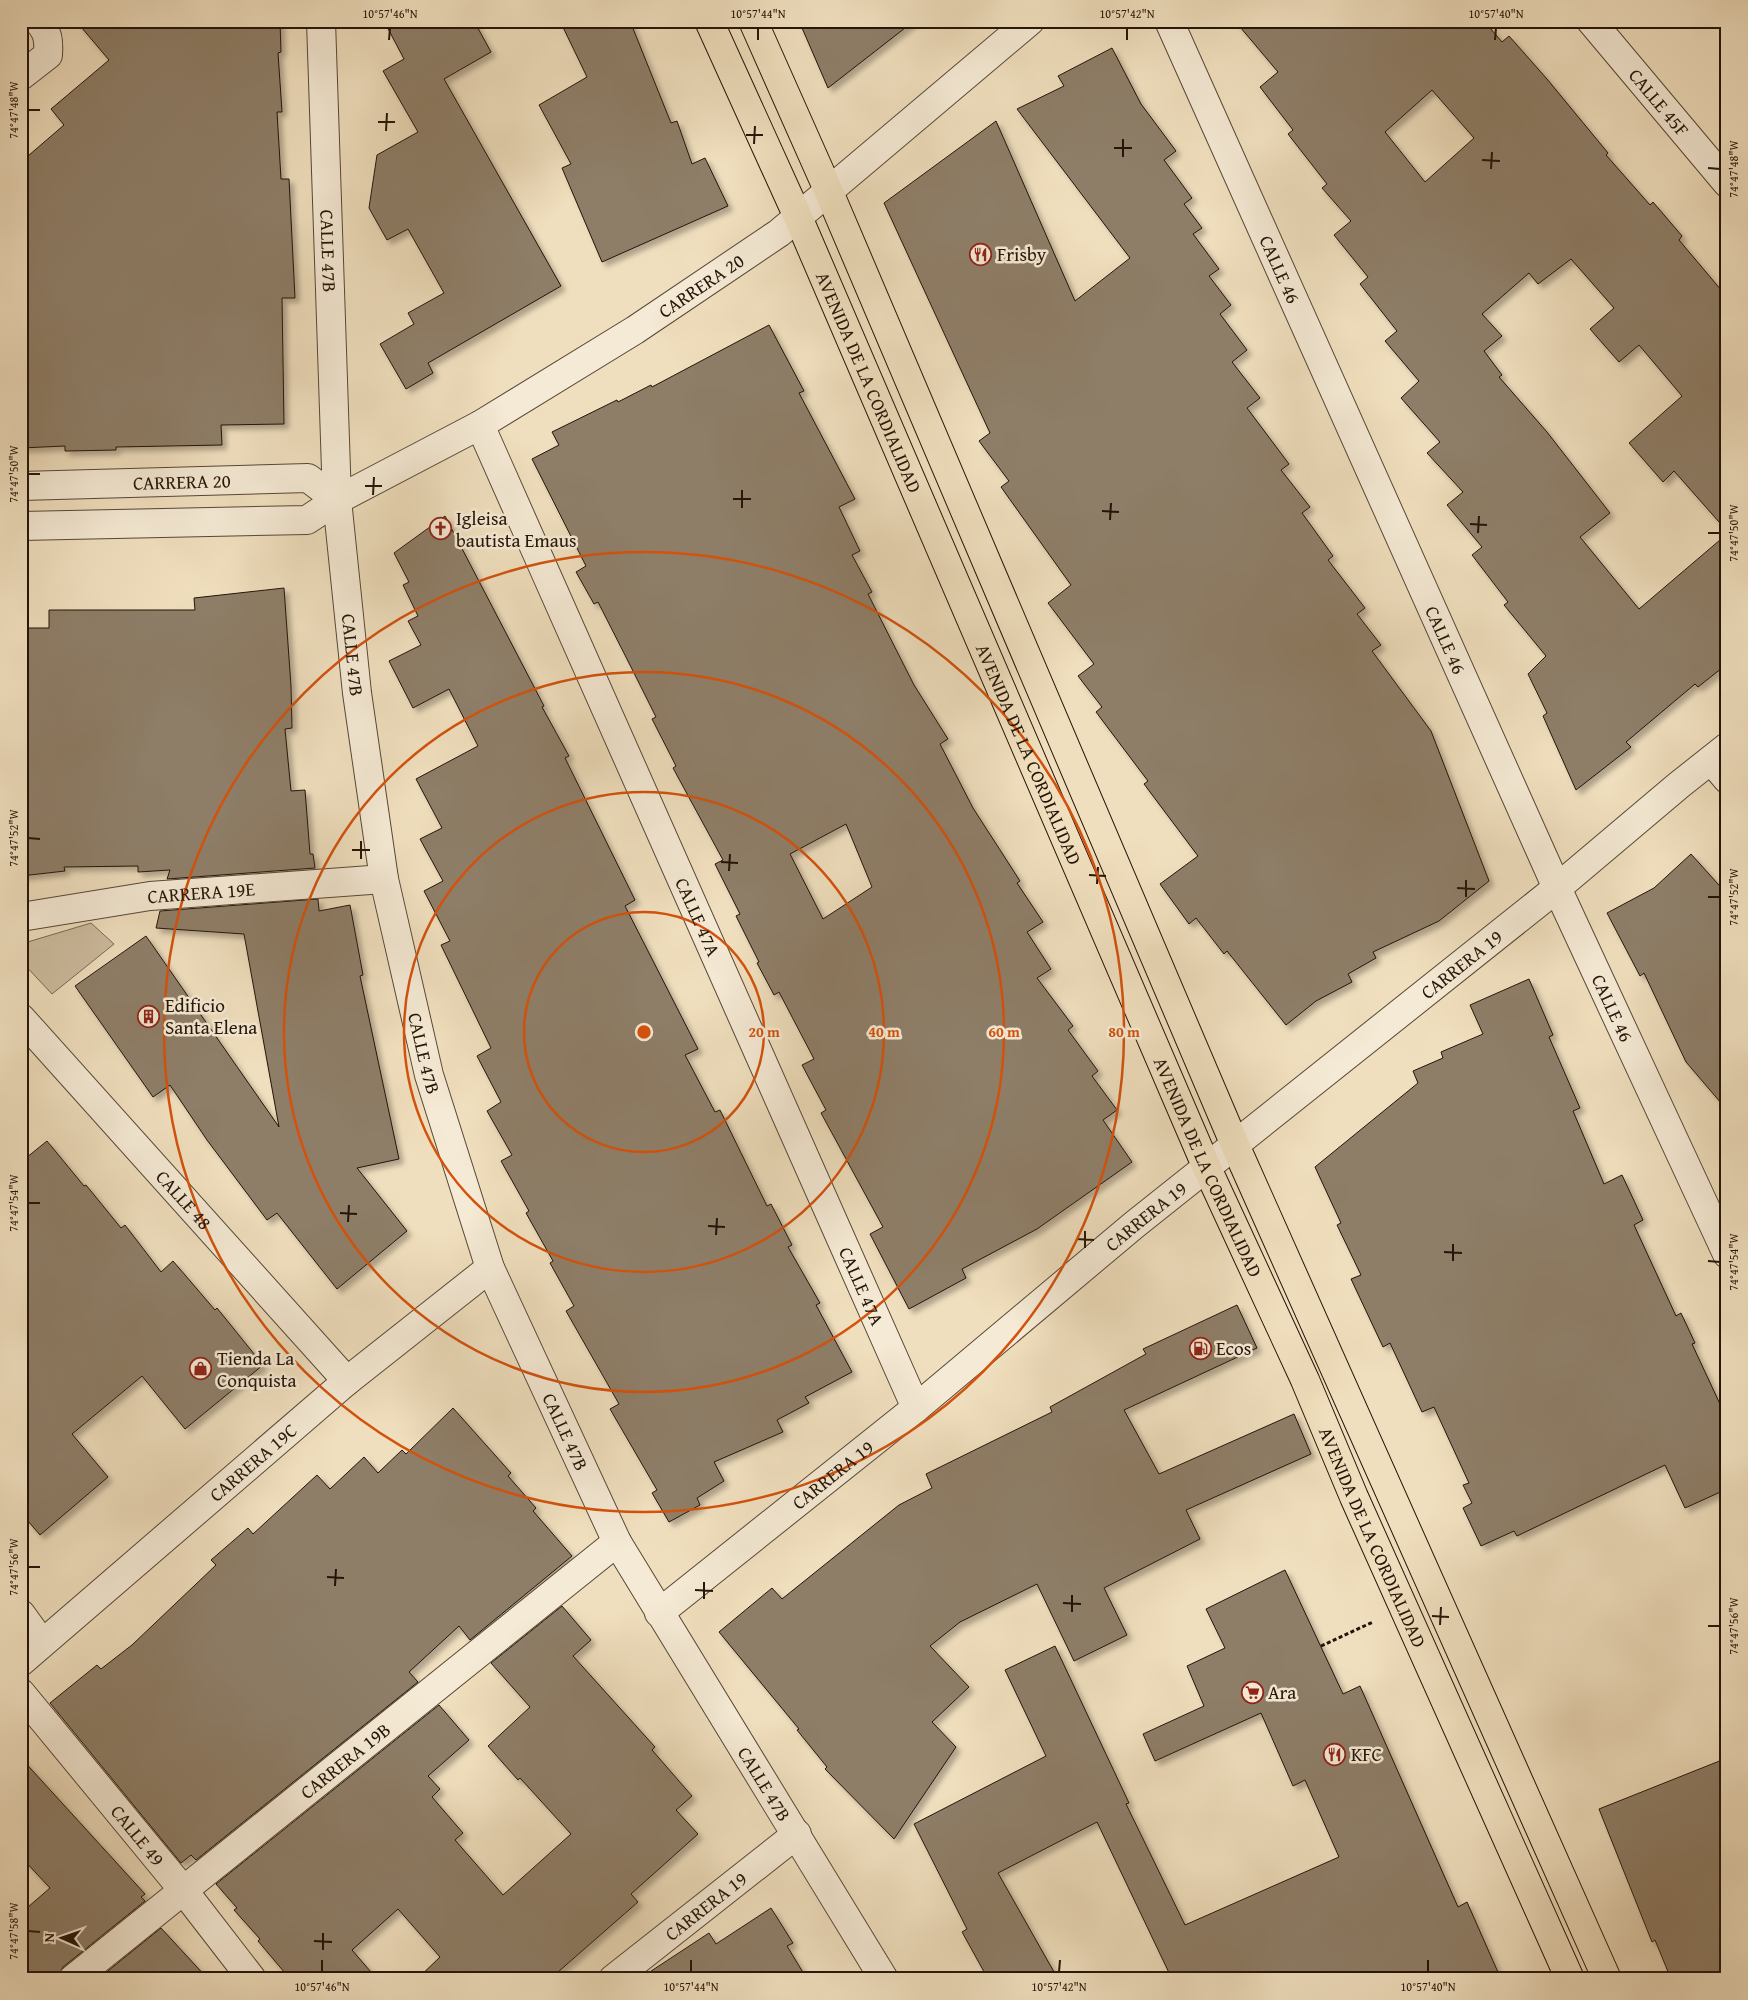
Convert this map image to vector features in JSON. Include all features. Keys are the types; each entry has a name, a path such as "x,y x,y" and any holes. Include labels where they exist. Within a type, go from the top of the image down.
{"main road":[{"name":"AVENIDA DE LA CORDIALIDAD","path":"709,21 798,217 1207,1168 1305,1380 1358,1505 1570,1979"},
{"name":"AVENIDA DE LA CORDIALIDAD","path":"753,21 828,192 1235,1145 1607,1979"}],"street":[{"path":"21,76 48,55 49,40 45,29 38,21"},
{"name":"CALLE 47B","path":"321,21 337,500 357,693 384,879 429,1075 490,1268 618,1542 659,1613 797,1834 884,1979"},
{"name":"CARRERA 20","path":"21,526 307,520 337,500 480,425 635,330 779,233 1030,21"},
{"name":"CALLE 46","path":"1169,21 1557,888 1727,1254"},
{"name":"CALLE 45F","path":"1590,21 1727,183"},
{"name":"CALLE 47A","path":"480,425 916,1408"},
{"name":"CARRERA 20","path":"21,486 308,478 337,500"},
{"name":"CARRERA 19","path":"659,1613 916,1408 1134,1225 1557,888 1722,762"},
{"name":"CARRERA 19E","path":"21,917 150,896 384,879"},
{"name":"CALLE 48","path":"21,1018 347,1381"},
{"name":"CARRERA 19C","path":"21,1662 347,1381 490,1268"},
{"name":"CARRERA 19B","path":"73,1979 618,1542"},
{"path":"21,1614 42,1643"},
{"name":"CALLE 49","path":"21,1693 184,1891 252,1979"},
{"name":"CARRERA 19","path":"613,1979 797,1834"}],"path":[{"path":"1321,1646 1380,1618"}],"shaded area":[{"path":"91,923 114,944 52,994 21,961 21,944"}],"building":[{"path":"76,21 280,21 281,52 278,53 282,112 277,112 281,179 289,179 295,298 282,298 284,424 221,425 222,445 116,447 116,450 65,451 65,446 21,448 21,162 64,125 51,109 109,60"},
{"path":"384,21 474,21 491,52 444,79 561,286 428,363 433,373 406,389 380,344 414,324 408,313 444,293 408,229 387,240 369,208 377,155 418,132 383,71 404,59"},
{"path":"560,21 630,21 671,123 677,121 692,164 705,158 728,206 602,262 562,168 571,164 539,105 587,77"},
{"path":"799,21 914,21 828,88"},
{"path":"1235,21 1484,21 1502,42 1509,36 1547,79 1608,153 1606,155 1650,205 1653,202 1682,236 1679,240 1727,297 1727,531 1674,471 1663,482 1629,443 1682,396 1639,345 1619,362 1590,329 1614,308 1571,259 1538,284 1529,273 1482,314 1502,336 1484,351 1502,375 1499,377 1547,432 1610,513 1580,537 1639,609 1727,534 1727,664 1698,687 1695,684 1626,742 1631,747 1576,790 1543,716 1547,713 1528,674 1546,656 1504,605 1508,602 1472,555 1482,547 1447,505 1463,492 1427,453 1440,442 1401,398 1419,381 1385,341 1397,331 1360,284 1368,277 1334,235 1351,221 1322,188 1327,184 1288,134 1293,130 1260,87 1278,72","holes":["1432,90 1474,138 1425,182 1385,132"]},
{"path":"1112,48 1141,104 1176,151 1164,160 1192,198 1184,204 1202,228 1193,234 1219,269 1209,276 1231,305 1220,314 1247,350 1232,362 1260,398 1247,408 1289,464 1281,470 1310,507 1302,513 1333,556 1328,560 1365,608 1357,614 1381,645 1372,651 1431,731 1489,881 1439,921 1373,952 1376,958 1348,974 1352,982 1316,1001 1286,1025 1227,951 1224,954 1196,918 1189,924 1160,884 1198,856 1144,784 1148,781 1096,712 1102,707 1078,676 1094,664 1048,603 1071,585 1001,487 1009,481 979,441 990,433 884,203 996,121 1075,301 1130,258 1017,109 1064,86 1058,76"},
{"path":"769,325 804,391 799,393 855,499 839,507 860,551 852,555 872,592 868,594 914,685 948,739 940,744 973,808 1020,881 1017,883 1043,922 1027,932 1051,969 1037,978 1073,1026 1068,1030 1098,1071 1092,1076 1117,1110 1103,1120 1132,1162 1037,1229 962,1269 966,1278 909,1309 870,1234 883,1227 821,1113 826,1110 802,1065 814,1059 779,992 774,995 757,963 759,962 736,916 740,914 715,864 723,860 673,768 676,766 652,719 656,717 598,602 594,604 576,572 586,566 532,459 559,445 552,432 617,400 618,402 651,385 652,387","holes":["846,824 872,887 823,919 790,854"]},
{"path":"445,516 569,756 565,758 635,900 625,906 698,1049 685,1055 715,1112 720,1110 767,1206 771,1204 792,1245 788,1247 820,1303 816,1305 852,1372 805,1397 809,1403 777,1420 783,1432 714,1462 724,1481 697,1498 700,1505 669,1522 652,1493 657,1490 610,1409 619,1404 566,1311 574,1306 550,1263 553,1261 526,1213 529,1211 501,1161 512,1155 487,1111 501,1102 477,1056 491,1048 441,945 450,941 424,891 443,881 420,839 442,828 416,779 478,746 449,689 413,708 389,661 421,645 408,621 418,616 403,585 409,582 394,553"},
{"path":"284,588 292,728 285,729 291,791 305,790 310,854 313,854 315,868 167,879 170,870 138,872 138,866 64,867 65,871 21,876 21,628 49,628 49,610 195,610 194,598"},
{"path":"1691,854 1727,894 1727,1110 1686,1062 1644,973 1640,976 1607,913 1654,888"},
{"path":"318,899 319,911 350,905 363,975 360,976 399,1159 357,1168 407,1231 337,1289 277,1213 267,1220 207,1140 170,1085 153,1097 75,986 146,936 279,1127 244,934 156,928 160,911"},
{"path":"1529,979 1553,1035 1549,1037 1580,1108 1573,1111 1604,1184 1622,1175 1643,1220 1634,1225 1676,1316 1681,1313 1695,1343 1692,1344 1727,1419 1727,1489 1685,1508 1665,1465 1517,1536 1514,1531 1481,1546 1463,1508 1472,1503 1463,1485 1469,1483 1434,1407 1422,1412 1390,1343 1383,1347 1351,1279 1361,1275 1337,1225 1341,1223 1315,1167 1418,1083 1413,1071 1443,1058 1441,1052 1483,1034 1470,1005"},
{"path":"47,1141 121,1228 125,1225 161,1272 173,1261 215,1310 217,1308 263,1365 185,1429 142,1376 72,1434 108,1477 40,1535 21,1513 21,1162"},
{"path":"1237,1305 1257,1348 1124,1410 1159,1474 1294,1414 1311,1454 1186,1510 1200,1539 1104,1588 1127,1635 1074,1661 1037,1584 960,1622 930,1646 969,1687 932,1722 956,1747 894,1839 825,1769 827,1767 797,1730 799,1729 719,1632 772,1588 782,1599 899,1505 932,1488 926,1474 1052,1412 1050,1407 1146,1354 1143,1349"},
{"path":"453,1408 511,1473 508,1476 536,1508 533,1511 572,1556 470,1640 459,1626 409,1672 418,1682 196,1860 191,1855 181,1863 50,1703 97,1665 101,1669 132,1645 216,1565 211,1560 248,1528 253,1534 317,1475 330,1489 364,1457 378,1473 402,1450 406,1454"},
{"path":"1285,1570 1343,1694 1360,1686 1458,1907 1467,1902 1501,1979 1172,1979 1097,1822 998,1873 1058,1979 988,1979 962,1932 967,1929 914,1824 1046,1756 1005,1670 1055,1646 1129,1803 1126,1804 1185,1925 1339,1857 1305,1780 1293,1786 1261,1713 1155,1761 1143,1734 1204,1706 1187,1666 1225,1648 1206,1609"},
{"path":"562,1606 591,1640 573,1656 655,1747 652,1750 692,1796 676,1810 698,1834 631,1894 638,1902 550,1979 417,1979 440,1957 398,1909 352,1950 377,1979 290,1979 258,1941 260,1939 234,1910 237,1908 216,1884 439,1705 469,1740 428,1776 440,1789 432,1797 463,1833 455,1840 503,1895 571,1834 520,1778 518,1780 488,1746 530,1707 491,1663"},
{"path":"21,1758 145,1894 141,1897 145,1901 63,1967 58,1979 21,1979 21,1913 50,1888 21,1857"},
{"path":"1727,1758 1727,1979 1671,1979 1655,1940 1652,1942 1599,1809"},
{"path":"771,1908 793,1943 787,1946 807,1979 639,1979 709,1933 716,1944"},
{"path":"161,1928 208,1979 98,1979"}],"place":[{"name":"Frisby","path":"981,254"},
{"name":"Igleisa bautista Emaus","path":"440,529"},
{"name":"Edificio Santa Elena","path":"149,1016"},
{"name":"Ecos","path":"1200,1348"},
{"name":"Tienda La Conquista","path":"201,1369"},
{"name":"Ara","path":"1252,1692"},
{"name":"KFC","path":"1335,1754"}]}
